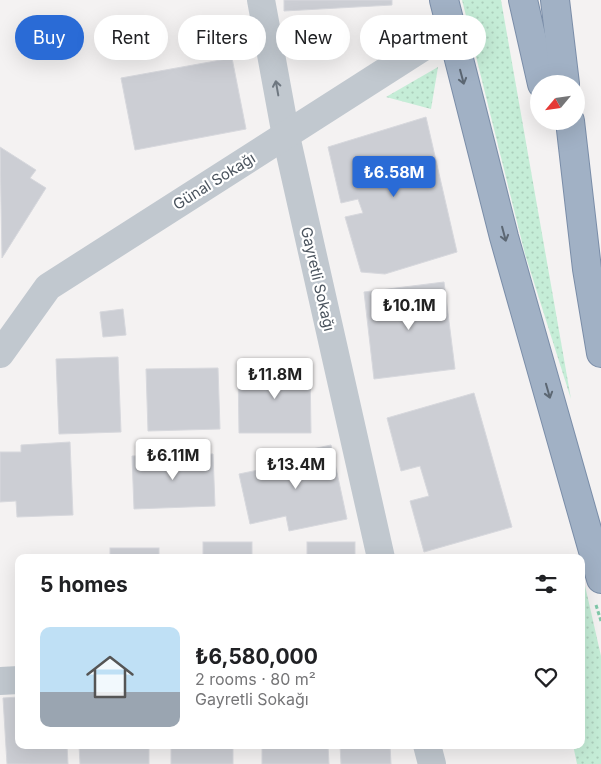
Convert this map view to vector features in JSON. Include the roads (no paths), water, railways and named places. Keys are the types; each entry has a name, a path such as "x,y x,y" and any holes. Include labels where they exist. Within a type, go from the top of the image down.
{"highway":[{"path":"444,0 447,15"},
{"path":"524,0 540,75"},
{"path":"555,0 564,75"},
{"path":"458,60 504,237 601,578"},
{"path":"554,130 587,269"},
{"path":"571,130 587,269 601,353"}],"street":[{"name":"Gayretli Sokağı","path":"261,0 286,136 380,554"},
{"name":"Günal Sokağı","path":"0,354 48,287 404,60"},
{"path":"0,681 15,680"},
{"path":"428,749 432,764"}]}
